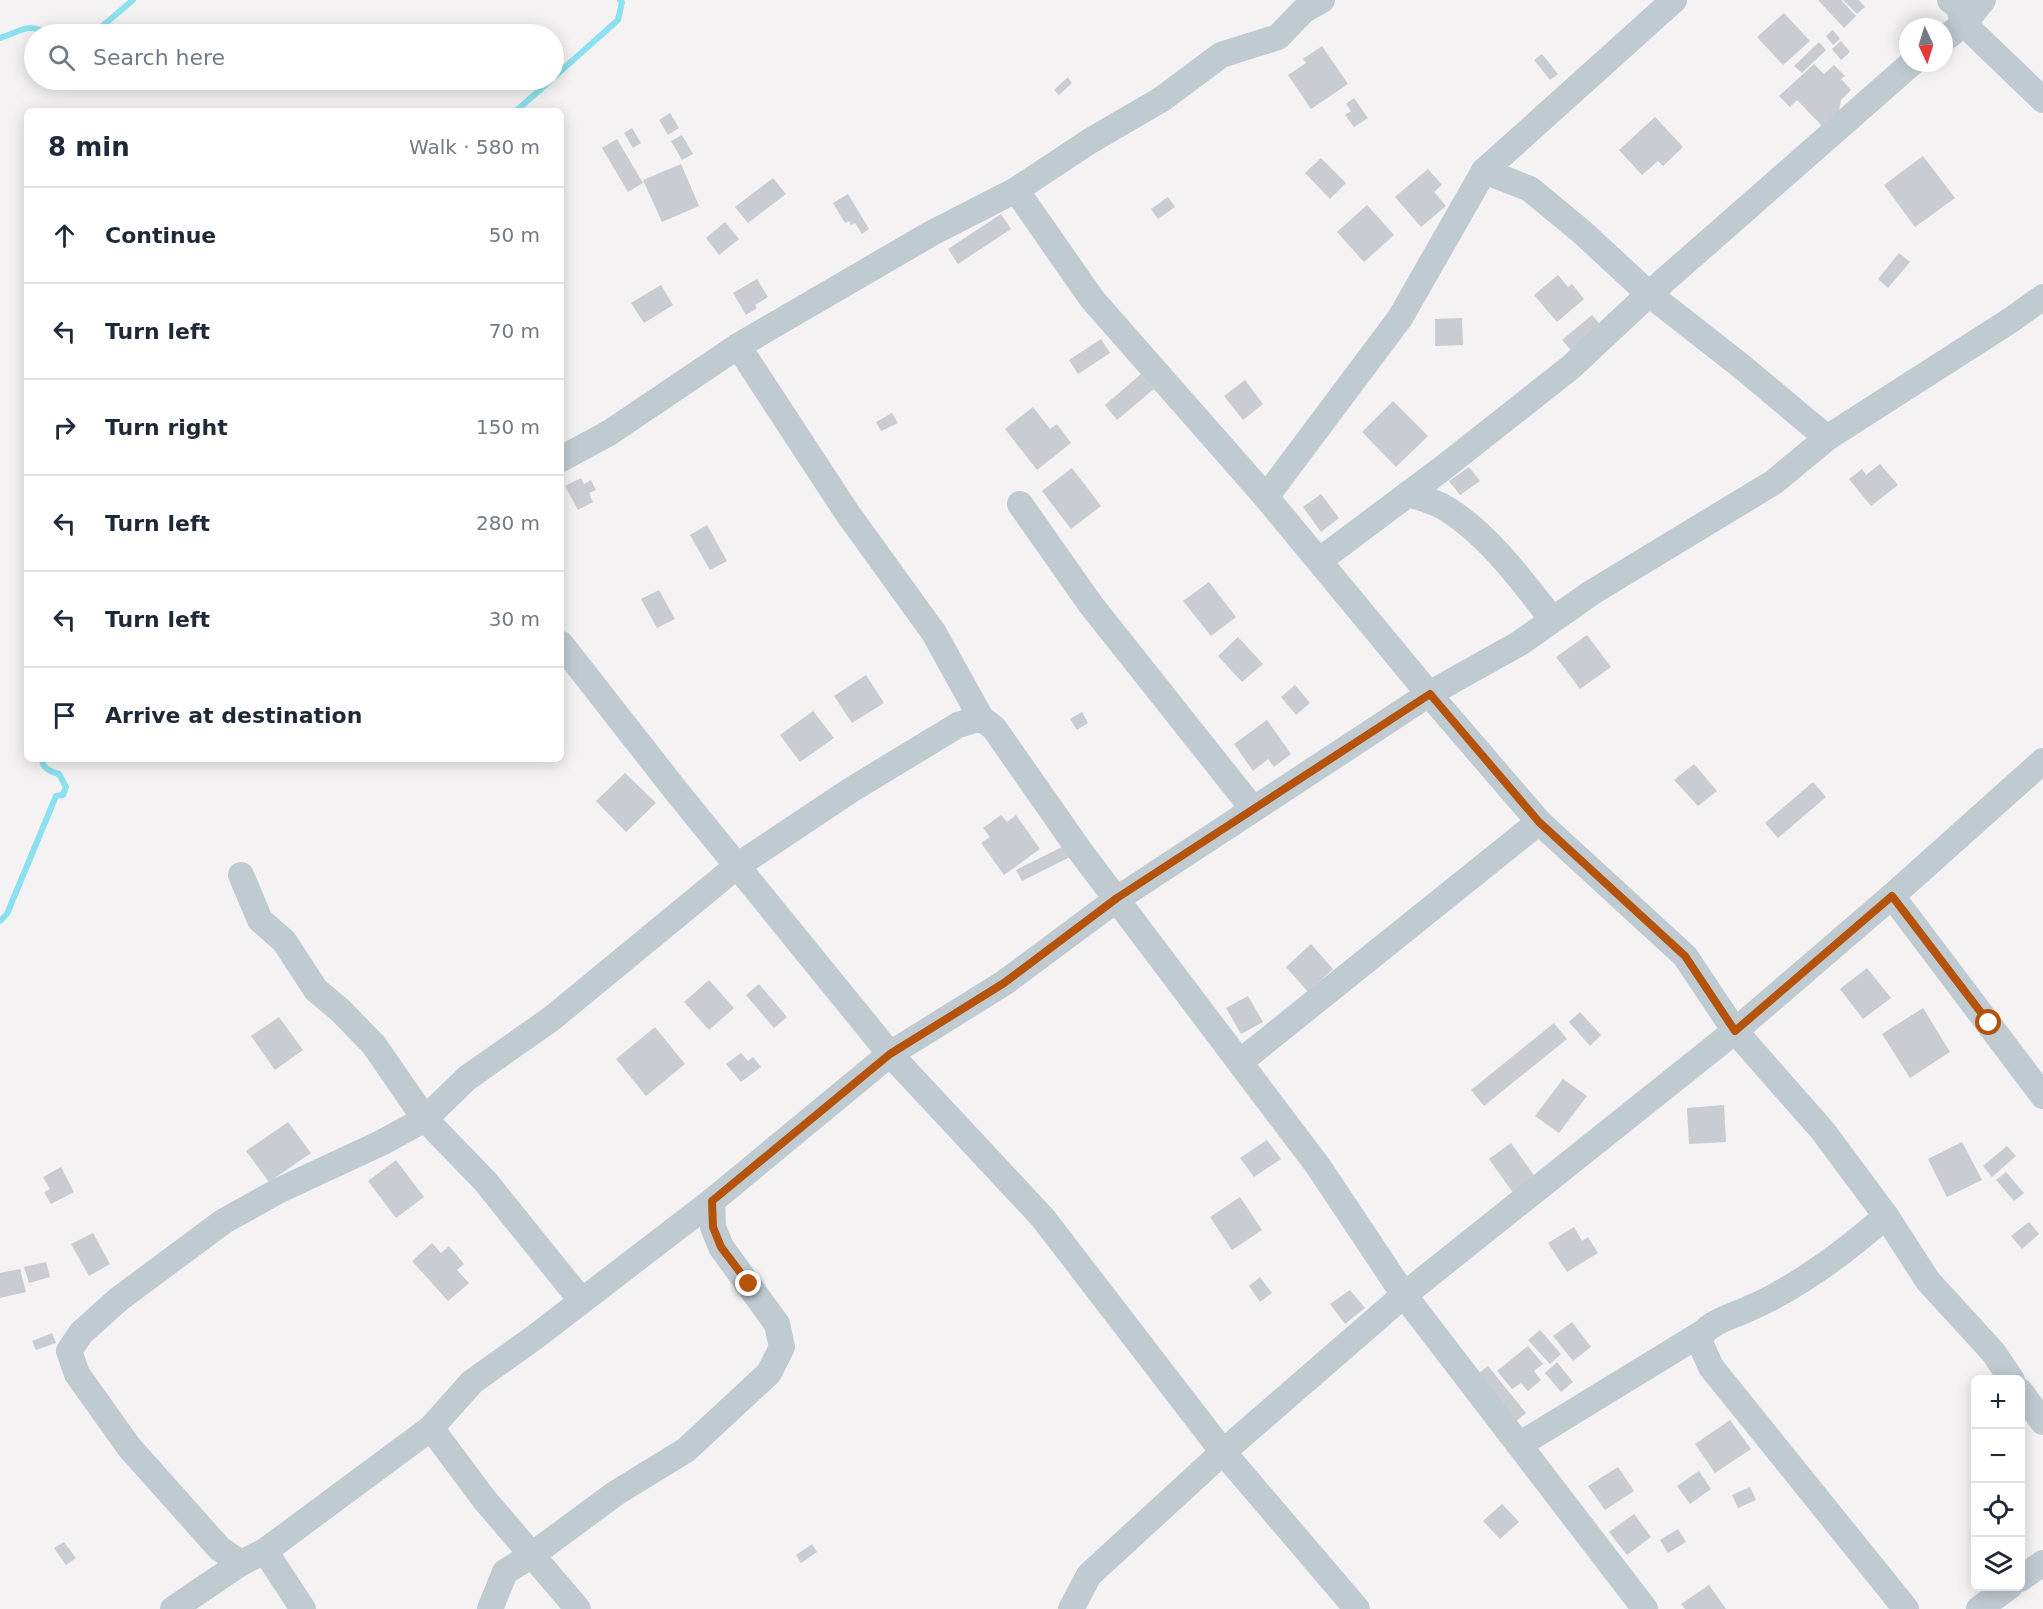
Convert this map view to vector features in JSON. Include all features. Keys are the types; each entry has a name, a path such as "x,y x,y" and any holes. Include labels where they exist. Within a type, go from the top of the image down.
{"street":[{"path":"564,457 609,433 738,346 932,232 1016,190 1090,141 1162,99 1221,55 1278,37 1303,11 1322,0"},
{"path":"1266,497 1400,318 1484,171 1674,0"},
{"path":"1950,0 1958,6 1954,31"},
{"path":"1954,31 1983,0"},
{"path":"1954,31 2043,100"},
{"path":"1320,560 1571,367 1649,294 1902,72"},
{"path":"1484,171 1530,189 1582,232 1649,294 1741,366 1827,438"},
{"path":"1016,190 1092,299 1320,560 1539,822 1685,956 1735,1031 1823,1131 1886,1216 1928,1281 1992,1352 2008,1375"},
{"path":"173,1609 242,1563 265,1551 431,1428 472,1382 535,1337 712,1201 890,1054 1004,983 1117,898 1430,694 1520,643 1591,593 1774,482 1827,438 2043,297"},
{"path":"738,346 848,514 934,633 981,718 994,728 1032,785 1318,1166 1404,1295 1645,1609"},
{"path":"1408,494 1447,509 1483,538 1518,576 1552,619"},
{"path":"1020,504 1091,605 1253,809"},
{"path":"564,648 890,1054 1042,1218 1223,1452 1357,1609"},
{"path":"242,1563 214,1542 129,1447 77,1374 69,1351 81,1333 118,1299 224,1221 280,1190 381,1143 425,1119 467,1078 551,1019 737,866 851,790 958,725 981,718"},
{"path":"1071,1609 1089,1575 1223,1452 1404,1295 1735,1031 1892,896 2043,761"},
{"path":"1240,1062 1539,822"},
{"path":"241,875 260,920 284,941 315,990 340,1010 374,1045 425,1119 485,1181 581,1300"},
{"path":"1892,896 2038,1079"},
{"path":"490,1609 505,1572 532,1555 616,1493 686,1450 769,1373 782,1347 777,1324 721,1247 713,1227 712,1201"},
{"path":"1519,1445 1723,1320 1775,1297 1850,1248 1886,1216"},
{"path":"1702,1333 1699,1340 1711,1367 1906,1609"},
{"path":"2025,1398 2043,1422"},
{"path":"431,1428 484,1499 578,1609"},
{"path":"265,1551 303,1609"},
{"path":"2025,1576 2043,1563"},
{"path":"1979,1609 2004,1591"}],"building":[{"path":"1818,0 1841,0 1856,16 1844,28"},
{"path":"1843,0 1859,0 1865,7 1857,14"},
{"path":"1784,13 1810,41 1783,65 1757,37"},
{"path":"1833,30 1840,39 1833,45 1826,36"},
{"path":"1841,41 1850,52 1841,60 1832,49"},
{"path":"1819,42 1826,50 1802,73 1794,66"},
{"path":"1322,46 1348,84 1311,109 1288,75 1306,63 1303,59"},
{"path":"1542,54 1558,74 1550,80 1534,60"},
{"path":"1814,64 1824,74 1834,65 1845,76 1841,79 1851,90 1841,100 1839,112 1823,127 1797,100 1790,107 1779,96"},
{"path":"1068,77 1072,83 1059,95 1054,90"},
{"path":"1354,98 1368,118 1354,127 1345,115 1351,111 1346,104"},
{"path":"670,113 679,128 668,135 659,120"},
{"path":"1655,117 1683,147 1663,166 1658,161 1642,175 1619,150"},
{"path":"632,128 641,143 633,148 624,133"},
{"path":"682,135 693,154 682,160 671,141"},
{"path":"617,139 643,183 628,192 602,148"},
{"path":"1923,156 1955,198 1915,227 1884,185"},
{"path":"1321,158 1346,183 1330,199 1305,173"},
{"path":"681,164 699,206 662,222 643,180"},
{"path":"1428,169 1442,185 1434,192 1446,206 1421,227 1395,197"},
{"path":"773,178 786,194 748,223 735,207"},
{"path":"848,194 869,229 862,234 855,223 851,225 849,221 845,223 833,203"},
{"path":"1168,197 1175,207 1158,219 1151,209"},
{"path":"1367,205 1394,235 1364,262 1337,232"},
{"path":"1001,214 1011,229 958,264 948,249"},
{"path":"725,222 739,239 719,255 706,238"},
{"path":"1899,253 1910,262 1888,288 1878,279"},
{"path":"1558,275 1568,287 1572,284 1584,299 1557,322 1534,295"},
{"path":"757,279 768,297 755,305 757,308 746,315 733,293"},
{"path":"661,285 673,305 644,323 631,303"},
{"path":"1592,315 1603,328 1574,354 1562,340"},
{"path":"1462,318 1463,345 1435,346 1435,319"},
{"path":"1101,339 1110,353 1078,374 1069,360"},
{"path":"1141,374 1154,389 1117,420 1105,405"},
{"path":"1245,380 1263,404 1243,420 1224,396"},
{"path":"1393,401 1428,436 1396,467 1362,432"},
{"path":"1033,407 1050,429 1057,424 1071,443 1037,470 1005,429"},
{"path":"892,413 898,423 881,431 876,422"},
{"path":"1880,464 1898,485 1871,506 1849,479 1862,469 1866,475"},
{"path":"1469,467 1480,481 1460,495 1449,481"},
{"path":"1072,468 1101,506 1071,529 1042,491"},
{"path":"581,478 584,484 591,480 596,490 589,493 593,502 578,510 565,486"},
{"path":"1321,494 1339,518 1321,532 1303,507"},
{"path":"707,525 727,561 710,570 690,535"},
{"path":"1209,582 1236,617 1211,636 1183,601"},
{"path":"659,590 675,619 657,628 641,599"},
{"path":"1587,635 1611,667 1580,689 1556,657"},
{"path":"1238,637 1263,664 1242,682 1218,656"},
{"path":"866,675 884,703 852,723 834,696"},
{"path":"1295,685 1310,703 1296,715 1281,697"},
{"path":"813,711 834,738 800,762 780,735"},
{"path":"1082,712 1088,723 1077,730 1070,719"},
{"path":"1267,720 1291,754 1274,767 1268,759 1253,771 1234,744"},
{"path":"1694,764 1717,791 1698,806 1674,780"},
{"path":"625,773 656,803 626,832 596,801"},
{"path":"1813,782 1826,797 1778,838 1765,823"},
{"path":"1001,815 1007,822 1016,815 1040,849 1004,875 981,843 990,837 983,828"},
{"path":"1068,844 1074,855 1022,881 1016,870"},
{"path":"1311,944 1333,969 1308,992 1286,967"},
{"path":"1867,968 1891,998 1863,1019 1840,989"},
{"path":"709,980 734,1008 709,1030 684,1002"},
{"path":"759,984 787,1017 774,1028 746,995"},
{"path":"1248,996 1263,1022 1241,1034 1226,1008"},
{"path":"1923,1008 1950,1052 1910,1078 1882,1034"},
{"path":"1580,1012 1601,1035 1590,1046 1569,1022"},
{"path":"279,1017 303,1050 275,1070 251,1036"},
{"path":"1554,1023 1567,1039 1484,1106 1471,1090"},
{"path":"655,1027 685,1064 646,1096 616,1059"},
{"path":"741,1053 748,1061 753,1057 761,1067 741,1082 726,1064"},
{"path":"1563,1079 1587,1096 1559,1133 1535,1116"},
{"path":"1724,1105 1726,1142 1689,1144 1687,1108"},
{"path":"288,1122 311,1153 269,1182 246,1151"},
{"path":"1267,1140 1281,1159 1254,1177 1240,1158"},
{"path":"1962,1142 1982,1180 1947,1197 1928,1159"},
{"path":"1511,1143 1538,1181 1516,1197 1489,1159"},
{"path":"2007,1146 2016,1156 1992,1177 1983,1166"},
{"path":"396,1160 424,1197 396,1218 368,1181"},
{"path":"61,1167 74,1192 51,1204 44,1192 50,1189 43,1177"},
{"path":"2006,1172 2024,1193 2014,1201 1996,1180"},
{"path":"1240,1197 1262,1230 1232,1250 1210,1217"},
{"path":"2029,1222 2039,1234 2022,1249 2011,1236"},
{"path":"1574,1227 1582,1241 1588,1237 1598,1253 1567,1272 1548,1243"},
{"path":"93,1233 110,1264 89,1276 71,1244"},
{"path":"432,1243 441,1253 449,1246 464,1264 457,1270 469,1283 448,1301 412,1261"},
{"path":"46,1262 50,1277 29,1283 24,1267"},
{"path":"20,1269 26,1292 0,1298 0,1273"},
{"path":"1260,1277 1272,1293 1260,1302 1249,1286"},
{"path":"1350,1290 1365,1308 1345,1324 1330,1304"},
{"path":"1572,1322 1591,1347 1573,1361 1553,1336"},
{"path":"1540,1330 1561,1354 1550,1364 1528,1340"},
{"path":"52,1333 56,1343 36,1350 32,1341"},
{"path":"1528,1346 1543,1364 1534,1371 1541,1380 1528,1391 1521,1383 1512,1389 1497,1371"},
{"path":"1557,1362 1573,1382 1561,1392 1545,1373"},
{"path":"1488,1366 1526,1413 1514,1423 1476,1375"},
{"path":"1730,1420 1751,1449 1715,1473 1695,1444"},
{"path":"1618,1467 1634,1491 1605,1510 1588,1486"},
{"path":"1699,1471 1711,1489 1690,1504 1677,1486"},
{"path":"1750,1487 1756,1500 1738,1508 1732,1495"},
{"path":"1502,1504 1519,1522 1500,1539 1483,1521"},
{"path":"1634,1514 1651,1537 1627,1555 1609,1532"},
{"path":"1678,1529 1686,1542 1668,1553 1660,1540"},
{"path":"64,1542 76,1558 66,1565 54,1548"},
{"path":"812,1544 817,1552 801,1563 796,1555"},
{"path":"1709,1585 1726,1609 1685,1609 1681,1604"}],"waterway":[{"path":"105,24 133,0"},
{"path":"564,68 618,20 622,2 620,0"},
{"path":"0,38 24,29"},
{"path":"519,108 540,90"},
{"path":"0,921 7,914 56,796 63,795 66,787 59,774 50,771 42,762"}],"route":[{"path":"749,1284 721,1247 713,1227 712,1201 890,1054 1004,983 1117,898 1430,694 1539,822 1685,956 1735,1031 1892,896 1989,1023"}]}
